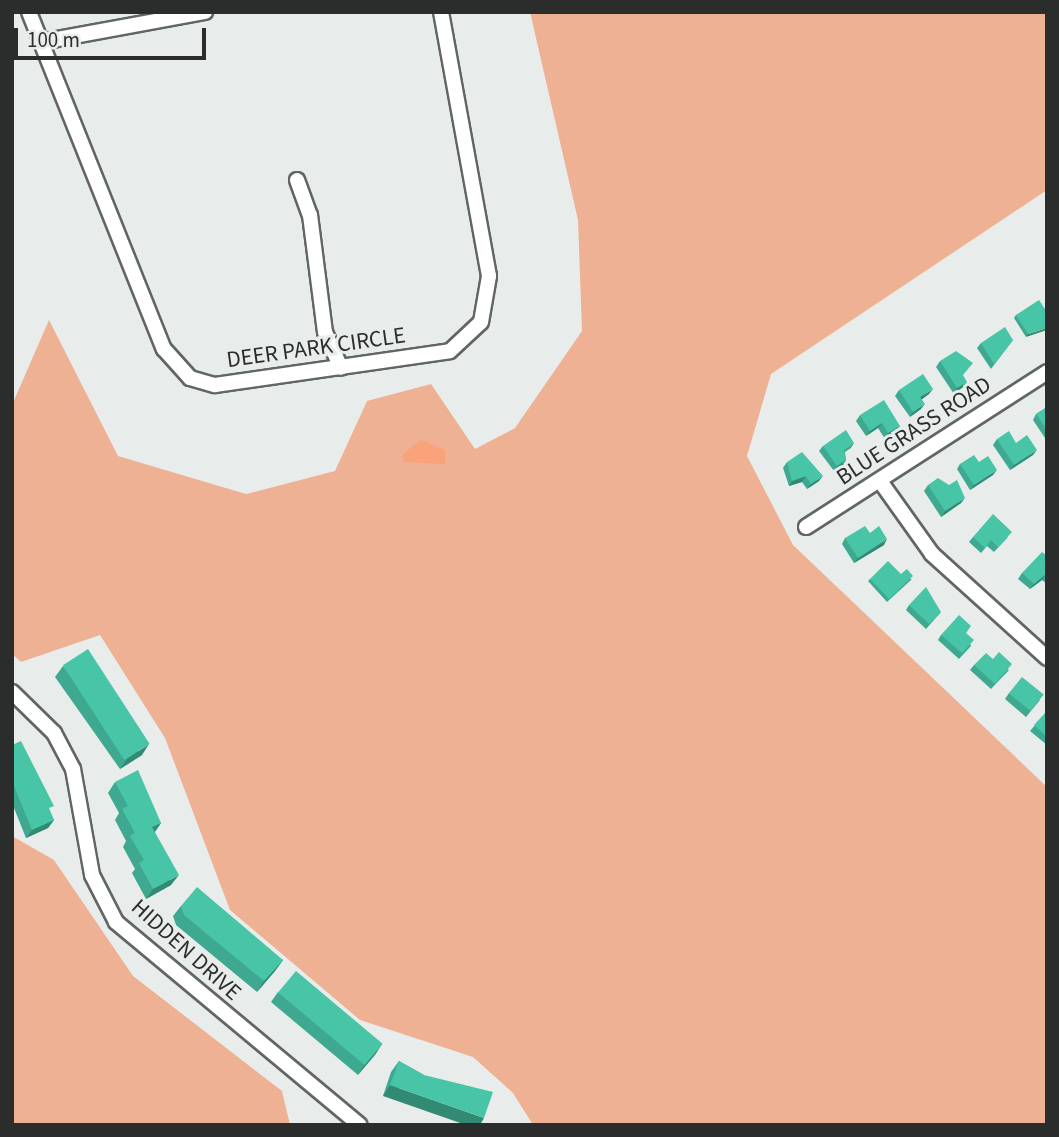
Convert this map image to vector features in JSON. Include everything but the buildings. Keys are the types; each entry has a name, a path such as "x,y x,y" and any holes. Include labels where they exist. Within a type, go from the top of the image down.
{"street":[{"name":"DEER PARK CIRCLE","path":"29,12 170,359 199,383 215,385 450,351 472,335 489,300 442,12"},
{"path":"41,42 205,12"},
{"path":"297,180 310,215 325,332 341,368"},
{"name":"BLUE GRASS ROAD","path":"806,527 1047,372"},
{"path":"880,481 932,554 1044,649"},
{"name":"HIDDEN DRIVE","path":"12,692 54,733 73,769 92,875 116,922 360,1125"}],"shaded area":[{"path":"530,12 1047,12 1047,190 771,374 747,456 793,545 1047,787 1047,1125 533,1125 513,1093 473,1057 360,1020 230,910 165,738 100,635 21,662 12,654 12,405 49,320 118,456 246,494 335,471 367,401 431,384 475,449 515,428 582,331 578,220"},
{"path":"421,440 445,450 445,464 403,462 403,454"},
{"path":"12,836 54,860 133,976 282,1091 290,1125 12,1125"}]}
